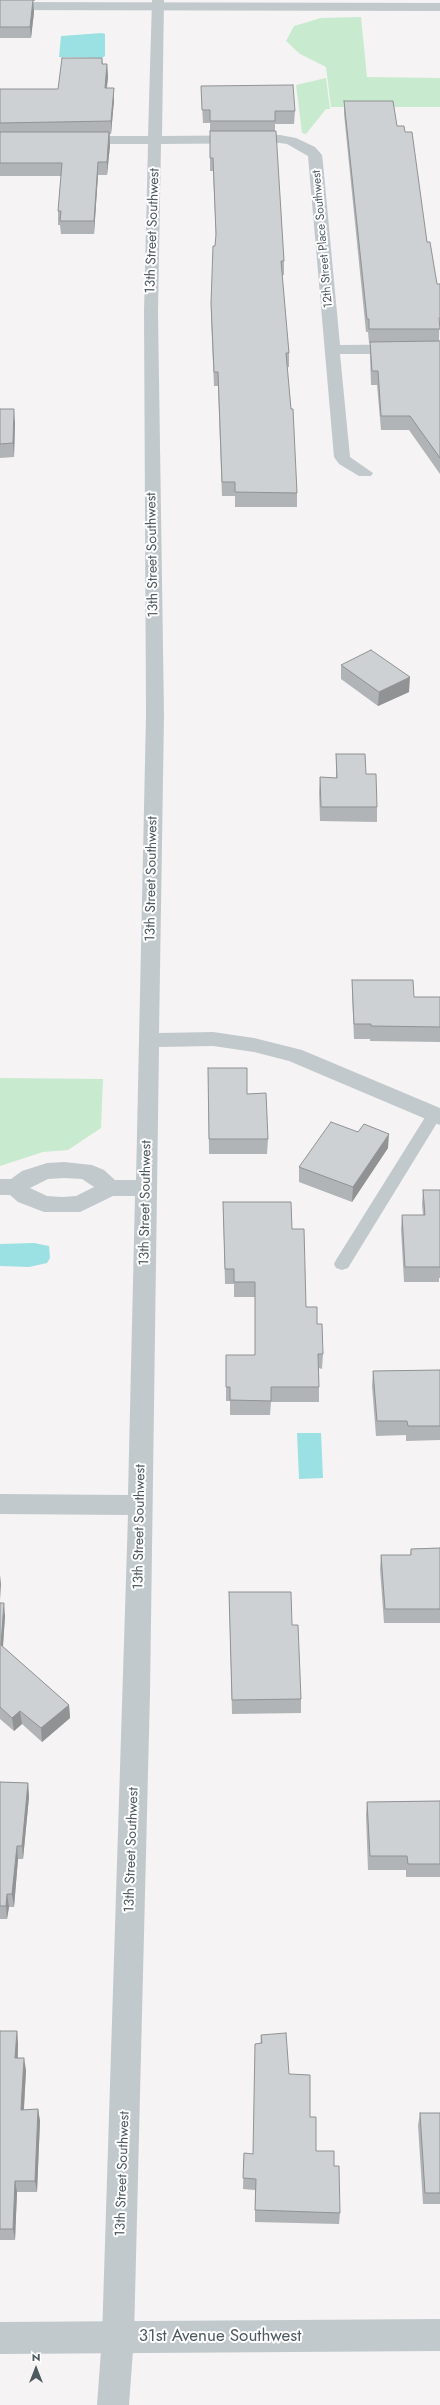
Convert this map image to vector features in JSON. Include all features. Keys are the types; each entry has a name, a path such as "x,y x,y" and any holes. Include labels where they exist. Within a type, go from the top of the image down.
{"street":[{"path":"0,6 158,4 440,7"},
{"name":"13th Street Southwest","path":"114,2405 118,2338 147,1188 155,715 151,312 158,4"},
{"name":"12th Street Place Southwest","path":"156,140 280,139 291,141 310,150 315,155 342,457 345,461 365,473"},
{"path":"62,140 156,140"},
{"path":"332,350 440,349"},
{"path":"149,1040 214,1039 254,1045 295,1055 437,1116"},
{"path":"7,1187 47,1171 64,1170 84,1172 96,1176 110,1188"},
{"path":"7,1187 44,1204 62,1205 80,1204 110,1188 147,1188"},
{"path":"0,1504 140,1505"},
{"name":"31st Avenue Southwest","path":"0,2338 440,2336"}],"lane":[{"path":"342,1264 437,1116"}],"green space":[{"path":"361,17 367,77 440,78 440,107 331,107 326,67 300,54 286,41 294,26 321,18"},
{"path":"326,78 330,109 326,109 306,134 302,133 296,85"},
{"path":"0,1078 103,1079 101,1128 68,1150 43,1152 0,1166"}],"water":[{"path":"105,34 105,56 102,58 59,57 61,36"},
{"path":"34,1243 49,1246 50,1258 47,1263 29,1267 0,1266 0,1244"},
{"path":"297,1433 321,1433 323,1478 299,1479"}],"building":[{"path":"0,0 33,0 30,27 0,27"},
{"path":"62,58 102,58 102,64 107,64 105,88 114,88 111,121 0,123 0,89 58,89"},
{"path":"293,85 295,111 275,111 275,121 210,121 210,110 202,110 201,86"},
{"path":"344,101 393,101 397,126 404,126 405,132 412,132 427,242 430,242 437,284 440,284 440,329 369,329"},
{"path":"210,131 276,131 284,261 281,261 289,353 286,353 291,409 293,409 297,493 235,492 235,482 222,482 218,372 214,372 211,303 213,246 215,246 216,234 213,158 210,158"},
{"path":"0,132 109,132 107,162 98,162 94,221 60,221 61,211 58,211 62,163 0,163"},
{"path":"440,341 440,458 410,416 381,416 378,371 372,371 370,342"},
{"path":"0,409 14,409 13,443 0,444"},
{"path":"371,650 410,677 379,692 341,665"},
{"path":"336,754 365,754 366,774 376,774 377,807 321,807 320,777 337,778"},
{"path":"352,980 413,980 414,997 440,997 440,1027 371,1026 371,1024 354,1024"},
{"path":"208,1068 247,1068 247,1094 266,1093 268,1139 209,1139"},
{"path":"331,1122 358,1132 364,1124 389,1134 353,1187 299,1167"},
{"path":"423,1190 440,1190 440,1267 405,1267 402,1215 425,1215"},
{"path":"223,1202 291,1202 292,1229 304,1229 306,1307 317,1307 317,1324 322,1324 323,1354 318,1354 319,1387 271,1387 271,1401 230,1400 230,1387 226,1387 226,1355 255,1355 255,1282 234,1282 234,1269 225,1269"},
{"path":"440,1370 440,1426 408,1426 407,1421 377,1421 373,1371"},
{"path":"440,1548 440,1609 385,1609 381,1555 411,1555 411,1549"},
{"path":"229,1592 291,1592 292,1625 298,1625 301,1699 232,1700"},
{"path":"0,1603 4,1603 1,1645 69,1705 41,1728 20,1711 12,1718 0,1707"},
{"path":"0,1782 28,1783 22,1846 17,1846 12,1894 7,1894 6,1906 0,1906"},
{"path":"440,1801 440,1864 408,1864 407,1856 370,1856 367,1802"},
{"path":"0,2031 17,2031 15,2058 24,2058 21,2110 38,2109 35,2181 15,2181 13,2229 0,2229"},
{"path":"286,2033 289,2074 310,2075 310,2117 316,2117 316,2151 334,2151 334,2166 339,2166 340,2213 255,2210 256,2179 243,2178 244,2153 253,2154 255,2044 262,2043 261,2035"},
{"path":"420,2113 440,2113 440,2193 425,2193"}]}
